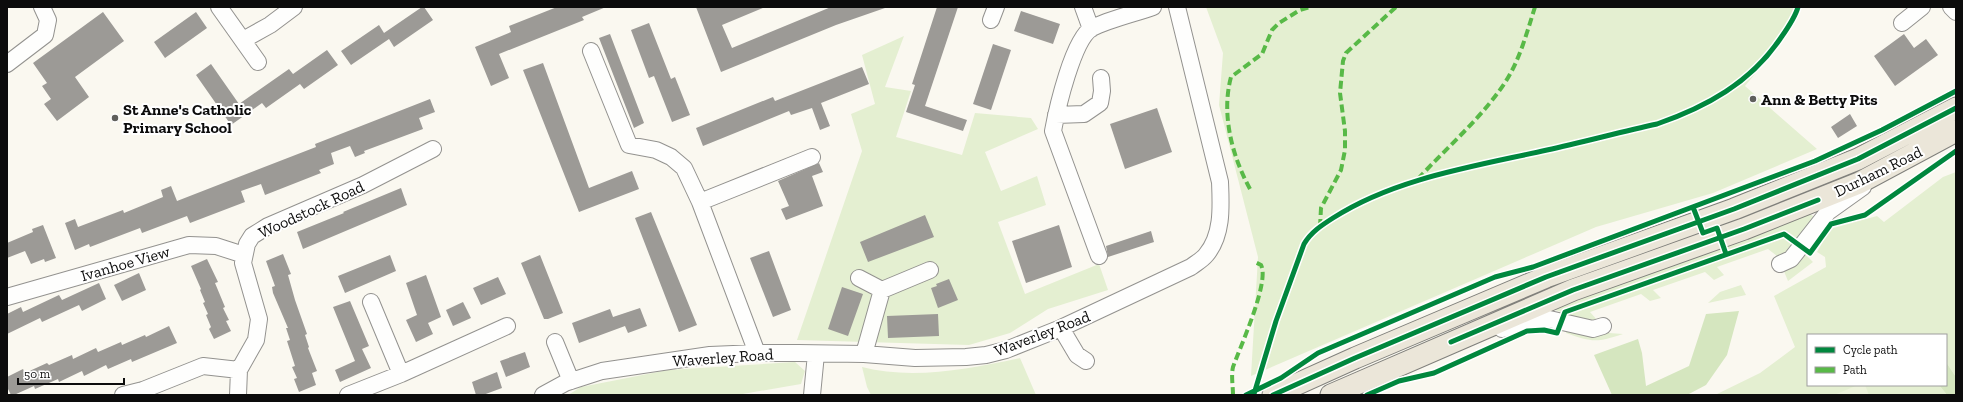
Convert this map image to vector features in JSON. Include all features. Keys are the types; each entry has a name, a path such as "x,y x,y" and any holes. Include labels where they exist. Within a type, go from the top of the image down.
{"main road":[{"name":"Durham Road","path":"1273,395 1355,358 1546,277 1727,212 1858,159 1956,108"},
{"name":"Durham Road","path":"1331,395 1573,290 1744,229 1859,183 1956,131"}],"street":[{"path":"7,64 45,35 48,20 42,7"},
{"path":"219,7 258,62"},
{"path":"243,40 270,25 294,7"},
{"path":"1082,7 1091,29"},
{"path":"1099,256 1053,131 1056,115 1071,62 1081,41 1091,29 1153,7"},
{"name":"Waverley Road","path":"543,395 571,381 609,370 710,355 757,353 864,354 915,358 966,357 1006,350 1061,328 1191,267 1206,255 1217,234 1221,210 1220,182 1177,7"},
{"path":"1902,23 1922,7"},
{"path":"1951,7 1956,12"},
{"path":"590,51 629,145 656,150 671,157 684,168 700,202 757,353"},
{"path":"1056,115 1084,114 1100,103 1102,91 1101,78"},
{"name":"Woodstock Road","path":"238,395 239,370 256,340 259,319 243,263 247,244 252,236 268,226 363,185 433,149"},
{"path":"700,202 812,157"},
{"path":"1780,264 1791,259 1828,212 1885,170"},
{"name":"Ivanhoe View","path":"7,297 189,245 216,246 244,255"},
{"path":"882,290 930,270"},
{"path":"859,278 882,290"},
{"path":"864,354 882,290"},
{"path":"371,302 401,374"},
{"path":"1451,342 1545,318 1593,329 1603,326"},
{"path":"348,395 401,374 507,326"},
{"path":"1061,328 1077,355 1086,361"},
{"path":"555,342 571,381"},
{"path":"812,395 816,354"},
{"path":"123,395 143,390 204,366 239,370"}],"green space":[{"path":"1206,7 1802,7 1774,51 1745,86 1817,149 1713,193 1596,227 1251,376 1258,257 1219,105 1223,53"},
{"path":"904,36 885,87 911,91 896,137 962,155 975,113 1031,118 1038,129 985,152 1001,191 1037,176 1046,205 998,222 1025,294 1099,264 1108,290 1048,309 1010,333 969,345 797,340 862,151 851,114 875,104 862,55"},
{"path":"1956,172 1956,377 1947,364 1947,334 1807,334 1807,386 1940,386 1947,395 1715,395 1760,373 1795,347 1774,296 1826,267 1825,257 1817,252 1830,229 1877,216 1884,222 1943,177"},
{"path":"1810,214 1813,216 1812,220 1788,251 1777,256 1768,249 1717,267 1724,275 1714,280 1705,272 1653,290 1661,298 1650,301 1641,294 1590,312 1598,321 1588,321 1555,310 1556,306"},
{"path":"1806,255 1813,262 1788,281 1783,269"},
{"path":"1741,285 1746,295 1708,303 1720,292"},
{"path":"1739,311 1727,355 1706,385 1687,395 1612,395 1594,355 1638,339 1642,353 1646,386 1689,366 1706,314"},
{"path":"1567,330 1623,334 1606,339 1588,340 1566,333"},
{"path":"1020,358 1036,395 871,395 867,387 862,367 901,373 941,372"},
{"path":"795,362 805,371 801,384 737,395 568,395 581,387 668,370"},
{"path":"1947,364 1956,377 1956,395 1947,395 1940,386 1947,386"},
{"path":"1856,386 1865,386 1869,395 1834,395"}],"building":[{"path":"424,7 433,20 394,47 389,39 351,65 341,51 379,25 384,33"},
{"path":"557,7 606,7 582,17 584,20 499,54 509,78 491,86 475,47 511,32 509,26"},
{"path":"696,7 765,7 722,25 732,48 831,7 885,8 836,25 721,72"},
{"path":"937,7 958,7 925,106 967,120 963,131 906,112 915,85 912,84"},
{"path":"1021,11 1060,24 1053,44 1014,31"},
{"path":"103,12 124,41 75,77 89,97 57,121 44,104 51,99 42,86 47,83 33,63"},
{"path":"196,12 207,28 165,58 154,42"},
{"path":"649,23 671,79 675,77 690,115 672,122 654,76 649,78 631,30"},
{"path":"610,34 644,123 634,128 599,38"},
{"path":"1904,34 1914,48 1926,39 1938,55 1895,86 1874,56"},
{"path":"993,44 1011,50 991,110 973,104"},
{"path":"327,50 338,65 304,89 300,84 266,108 262,103 231,125 196,75 211,64 239,104 289,69 293,74"},
{"path":"543,63 589,188 632,171 639,189 579,212 523,70"},
{"path":"862,67 869,84 821,103 830,126 820,130 812,108 791,115 789,111 703,146 696,128 773,97 775,101"},
{"path":"430,99 435,112 419,118 423,129 364,151 365,153 355,157 350,146 331,153 334,164 319,170 321,173 265,195 261,184 241,191 245,202 190,223 187,216 142,233 140,228 90,247 89,244 75,250 65,223 75,219 78,227 123,210 124,213 163,197 161,190 171,186 177,201 316,147 315,144"},
{"path":"1157,108 1172,152 1125,169 1110,124"},
{"path":"1850,114 1857,126 1838,138 1831,127"},
{"path":"819,163 823,172 812,176 823,206 786,220 781,209 789,206 778,181"},
{"path":"401,188 407,205 303,249 297,232"},
{"path":"651,212 697,325 679,332 635,218"},
{"path":"925,215 934,237 868,262 860,242"},
{"path":"43,225 56,258 45,262 44,259 31,264 25,251 7,258 7,243 33,232 32,229"},
{"path":"1059,225 1072,267 1026,283 1012,241"},
{"path":"1151,231 1154,242 1108,257 1106,246"},
{"path":"769,251 791,310 773,317 750,258"},
{"path":"283,254 291,274 288,275 307,334 305,335 308,348 317,371 312,373 316,385 299,392 294,379 297,378 292,367 295,366 287,341 290,340 286,328 288,328 273,293 272,287 275,286 266,261"},
{"path":"390,255 396,271 345,293 338,276"},
{"path":"540,255 563,313 548,319 544,319 521,263"},
{"path":"207,259 218,282 215,283 225,307 223,308 229,320 226,321 231,331 214,339 209,329 211,327 206,315 208,314 203,303 205,302 200,290 201,289 191,266"},
{"path":"139,273 146,290 122,301 114,285"},
{"path":"426,275 441,317 428,323 433,334 416,342 406,320 417,315 406,283"},
{"path":"498,277 506,294 481,305 473,288"},
{"path":"949,279 958,300 938,308 931,288 937,286 936,284"},
{"path":"99,283 106,299 82,311 79,305 42,322 40,318 7,334 7,314 21,307 23,312 59,295 62,300"},
{"path":"842,287 863,294 848,336 828,329"},
{"path":"350,301 369,346 362,349 371,368 340,382 335,370 355,361 333,307"},
{"path":"463,302 471,318 453,326 446,310"},
{"path":"640,308 647,326 628,333 625,326 579,343 572,323 610,309 613,317"},
{"path":"938,314 939,336 888,338 887,316"},
{"path":"169,326 177,343 132,362 131,359 108,369 106,365 84,376 82,371 59,382 58,379 35,389 34,386 14,395 11,395 7,387 7,377 23,369 25,373 47,363 49,365 72,355 73,359 96,348 98,352 121,342 122,345 145,335 146,337"},
{"path":"525,352 530,367 506,377 500,361"},
{"path":"497,372 502,388 483,395 476,395 472,382"}],"marked path":[{"path":"1250,189 1238,163 1230,134 1227,105 1231,77 1262,54 1272,30 1279,23 1300,10 1310,7"},
{"path":"1320,227 1321,208 1341,170 1345,150 1345,131 1340,93 1343,61 1346,53 1396,7"},
{"path":"1418,179 1497,95 1511,73 1519,55 1535,7"},
{"path":"1233,395 1233,367 1253,315 1263,273 1261,265 1255,262"}],"cycle path":[{"path":"1254,394 1276,321 1304,244 1313,232 1321,226 1357,204 1409,183 1464,168 1657,124 1693,110 1726,92 1755,68 1768,55 1783,35 1793,19 1798,7"},
{"path":"1246,395 1281,378 1318,353 1495,277 1533,267 1815,161 1882,130 1956,91"},
{"path":"1273,395 1355,358 1546,277 1734,209 1858,159 1956,108"},
{"path":"1367,395 1399,381 1434,373 1527,331 1544,330 1557,333 1565,312 1784,234 1810,253 1831,224 1865,215 1956,151"},
{"path":"1451,342 1573,290 1744,229 1818,200"},
{"path":"1693,207 1703,233 1717,228 1726,254"}],"place":[{"name":"Ann & Betty Pits","path":"1753,99"},
{"name":"St Anne's Catholic Primary School","path":"115,118"}]}
